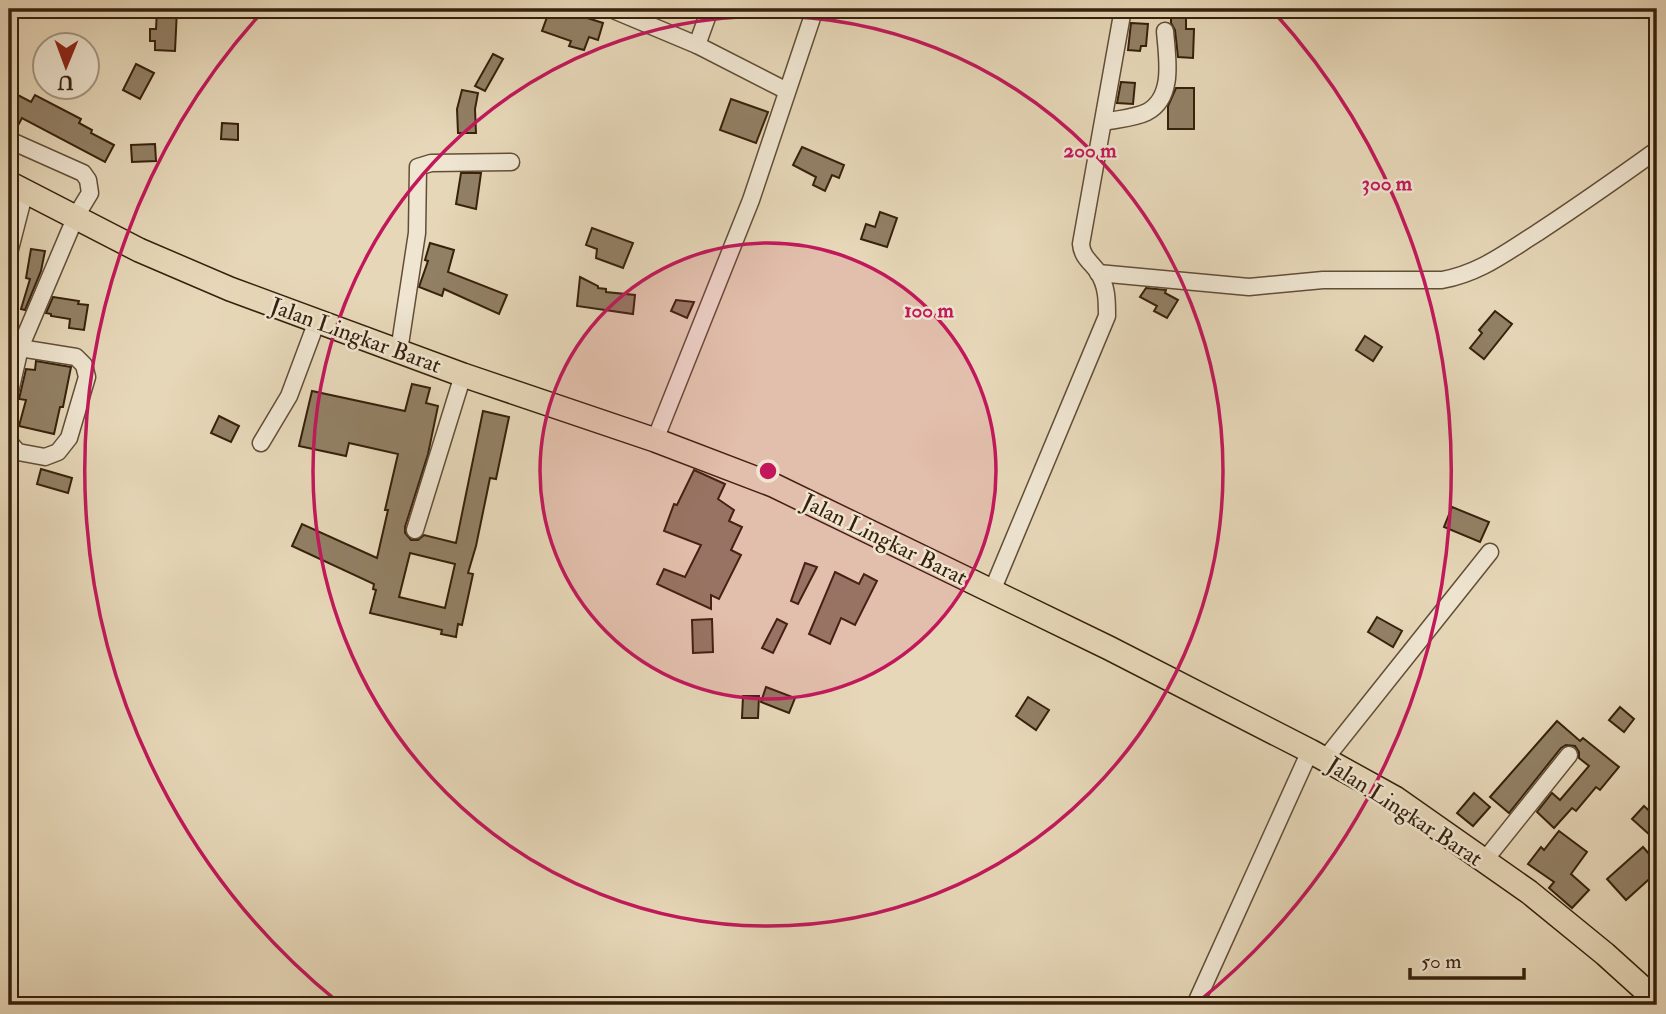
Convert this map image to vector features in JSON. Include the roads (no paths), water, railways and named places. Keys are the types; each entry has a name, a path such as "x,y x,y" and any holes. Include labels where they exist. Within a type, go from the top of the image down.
{"highway":[{"name":"Jalan Lingkar Barat","path":"17,187 139,250 218,284 463,375 655,440 773,485 992,591 1317,755 1395,799 1529,892 1657,1001"}],"street":[{"path":"611,9 697,45 787,91"},
{"path":"697,45 710,9"},
{"path":"655,440 751,200 815,9"},
{"path":"992,591 1107,316 1105,287 1098,272 1084,256 1081,244 1123,9"},
{"path":"1104,122 1146,112 1159,103 1168,75 1165,31"},
{"path":"9,140 83,173 88,180 90,192 76,216 20,348 9,396"},
{"path":"1098,272 1249,287 1323,281 1442,280 1460,277 1484,268 1657,150"},
{"path":"399,351 416,233 418,167 431,163 511,162"},
{"path":"9,253 17,187"},
{"path":"261,443 289,396 317,321"},
{"path":"9,442 18,452 45,457 58,452 69,438 87,377 84,365 76,357 20,348"},
{"path":"415,530 463,375"},
{"path":"1195,1005 1317,755 1490,552"},
{"path":"1484,861 1569,755"}]}
